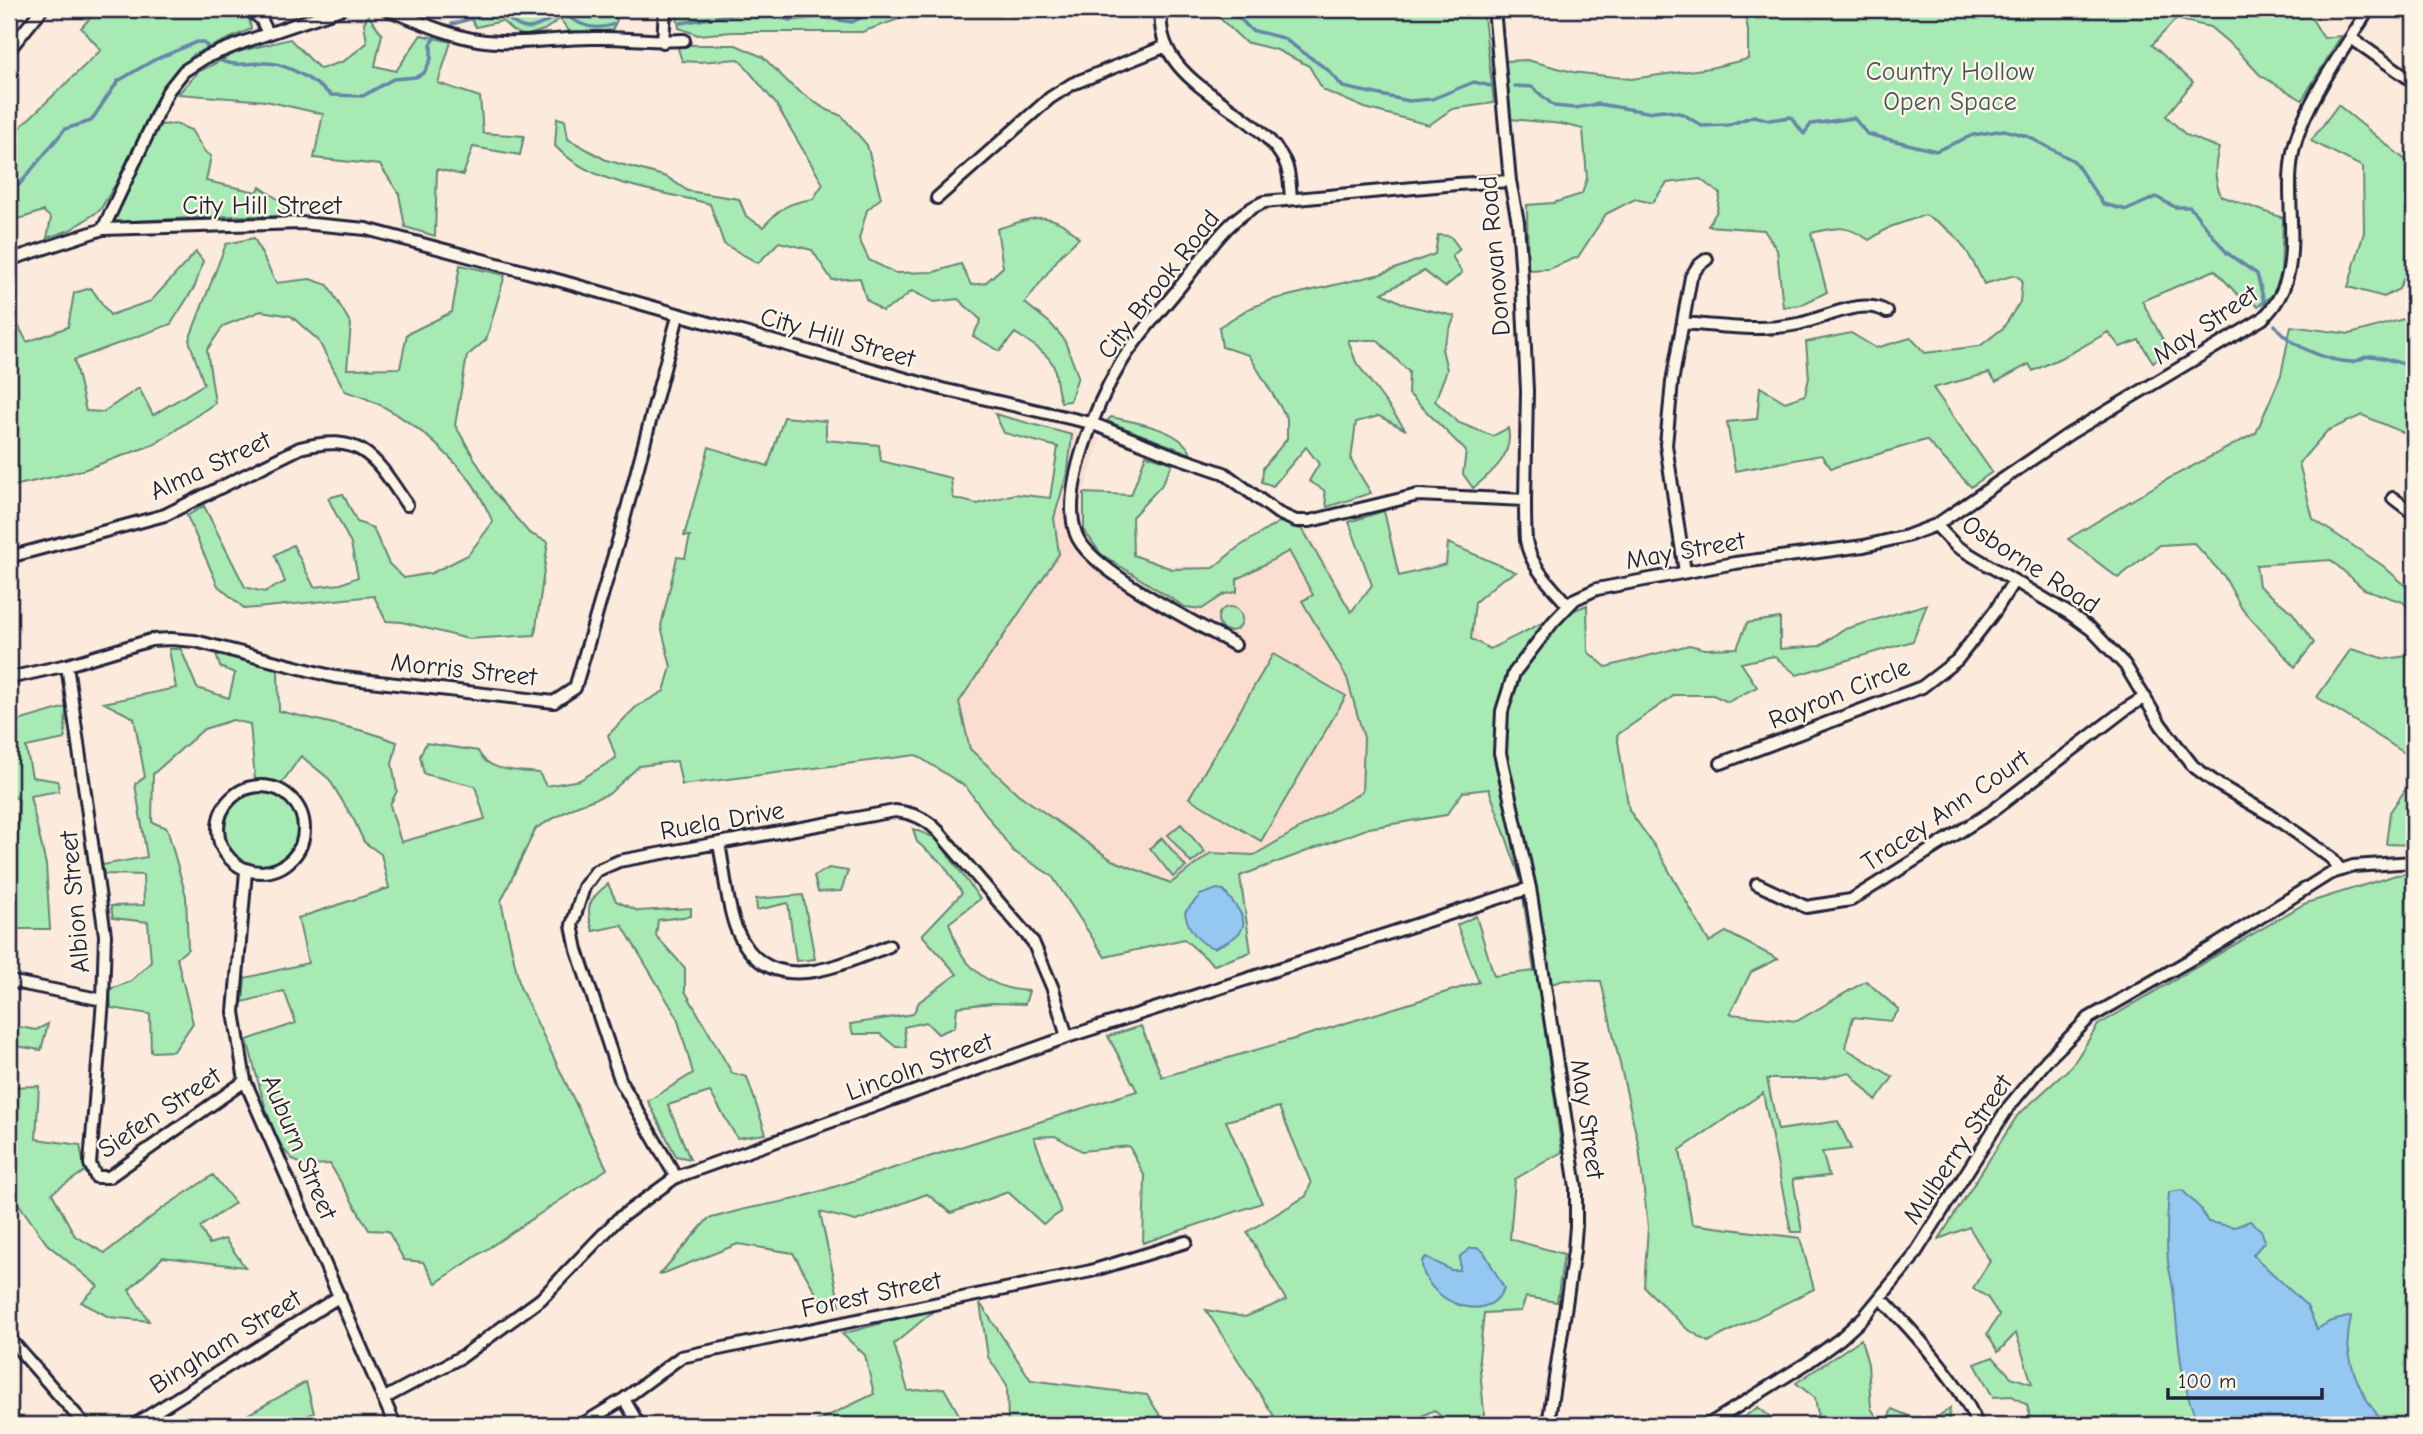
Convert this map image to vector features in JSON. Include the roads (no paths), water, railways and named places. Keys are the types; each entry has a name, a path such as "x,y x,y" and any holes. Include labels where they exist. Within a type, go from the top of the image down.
{"street":[{"path":"9,50 42,9"},
{"path":"248,9 261,19 268,33"},
{"path":"103,229 175,79 206,57 341,9"},
{"path":"386,9 478,40 684,40"},
{"path":"663,41 665,9"},
{"path":"1161,9 1159,20 1164,47 1190,78 1268,138 1286,163 1291,199"},
{"name":"Donovan Road","path":"1494,9 1510,181 1518,222 1521,263 1527,391 1525,500"},
{"name":"May Street","path":"1548,1425 1574,1251 1577,1208 1530,888 1502,764 1502,711 1514,673 1568,605 1587,592 1685,572 1872,545 1936,525 2069,434 2219,346 2271,310 2282,295 2289,277 2291,163 2294,144 2307,112 2369,9"},
{"path":"2351,38 2414,82"},
{"path":"937,198 1050,98 1072,84 1164,47"},
{"name":"City Brook Road","path":"1235,645 1109,571 1084,548 1075,534 1071,500 1091,423 1121,362 1225,230 1247,209 1264,202 1291,199 1510,181"},
{"name":"City Hill Street","path":"9,260 103,229 301,223 366,229 942,389 1091,423 1224,473 1278,513 1296,521 1310,521 1418,495 1525,500"},
{"path":"1685,572 1666,445 1668,412 1691,277 1707,259"},
{"path":"1683,323 1749,328 1794,325 1871,306 1887,312"},
{"name":"Morris Street","path":"9,678 67,666 151,640 171,639 195,641 335,677 554,702 566,696 575,688 621,531 678,316"},
{"name":"Alma Street","path":"9,557 165,515 300,448 323,442 343,443 370,456 383,469 407,505"},
{"path":"2393,498 2414,514"},
{"path":"1525,500 1530,555 1568,605"},
{"name":"Osborne Road","path":"1936,525 1956,546 2092,630 2125,665 2161,725 2193,766 2289,828 2331,858 2340,869"},
{"name":"Rayron Circle","path":"1721,764 1922,687 1957,660 1995,611 2013,582"},
{"name":"Albion Street","path":"67,666 105,936 103,1000 90,1164 96,1177"},
{"name":"Tracey Ann Court","path":"1757,884 1806,907 1851,900 1991,812 2127,708 2145,698"},
{"path":"255,786 278,789 299,807 304,821 303,841 292,860 274,872 246,872 225,855 218,836 219,817 223,808 240,791 255,786"},
{"name":"Ruela Drive","path":"676,1177 621,1082 577,950 572,925 584,887 596,871 619,861 895,811 920,817 938,831 1033,943 1053,989 1067,1037"},
{"path":"719,844 736,926 748,949 763,965 783,972 800,973 837,966 889,946"},
{"name":"Mulberry Street","path":"1708,1425 1829,1348 1864,1317 1911,1260 2000,1118 2029,1081 2074,1032 2104,1007 2216,945 2340,869 2369,864 2414,862"},
{"name":"Auburn Street","path":"246,872 234,1012 245,1081 395,1425"},
{"name":"Lincoln Street","path":"383,1399 463,1356 541,1299 618,1219 676,1177 1067,1037 1530,888"},
{"path":"9,981 103,1000"},
{"name":"Siefen Street","path":"96,1177 109,1177 245,1081"},
{"name":"Forest Street","path":"581,1425 624,1399 681,1357 1091,1271 1186,1242"},
{"name":"Bingham Street","path":"134,1425 340,1296"},
{"path":"1881,1298 1904,1322 1966,1402 1977,1425"},
{"path":"9,1338 85,1425"},
{"path":"624,1399 639,1425"}],"water":[{"path":"1217,889 1223,890 1238,909 1243,923 1236,936 1214,948 1203,943 1195,934 1188,924 1185,912 1200,895"},
{"path":"2182,1190 2201,1209 2208,1222 2235,1227 2250,1221 2261,1230 2265,1241 2253,1255 2307,1306 2317,1329 2329,1322 2351,1316 2348,1341 2352,1367 2366,1398 2386,1425 2199,1425 2183,1375 2168,1262 2169,1192"},
{"path":"1471,1248 1484,1252 1504,1288 1496,1300 1484,1307 1456,1304 1432,1286 1424,1274 1422,1261 1426,1257 1451,1270 1460,1270 1460,1256"}],"waterway":[{"path":"681,23 740,13 763,14 790,20 819,17 852,22 880,9"},
{"path":"1231,9 1251,30 1283,38 1328,70 1343,87 1409,101 1432,99 1474,82 1491,86"},
{"path":"452,24 497,15 506,17 520,27 528,28 564,13 587,26 614,24"},
{"path":"220,60 233,64 276,64 305,76 331,95 363,96 393,79 416,77 424,73 431,59 431,45 436,34"},
{"path":"9,186 19,185 65,129 91,121 118,81 154,60 197,42 203,42 208,47"},
{"path":"1515,86 1532,87 1554,106 1575,108 1598,104 1647,112 1663,110 1683,114 1702,126 1728,125 1754,116 1769,120 1791,117 1804,134 1811,124 1854,118 1867,134 1936,151 1973,135 2004,130 2027,136 2074,161 2103,204 2127,210 2156,197 2175,207 2190,207 2227,253 2257,274 2265,305"},
{"path":"2275,325 2298,345 2330,359 2351,362 2371,356 2414,367"}],"park label":[{"name":"Country Hollow Open Space","path":"1950,86"}]}
